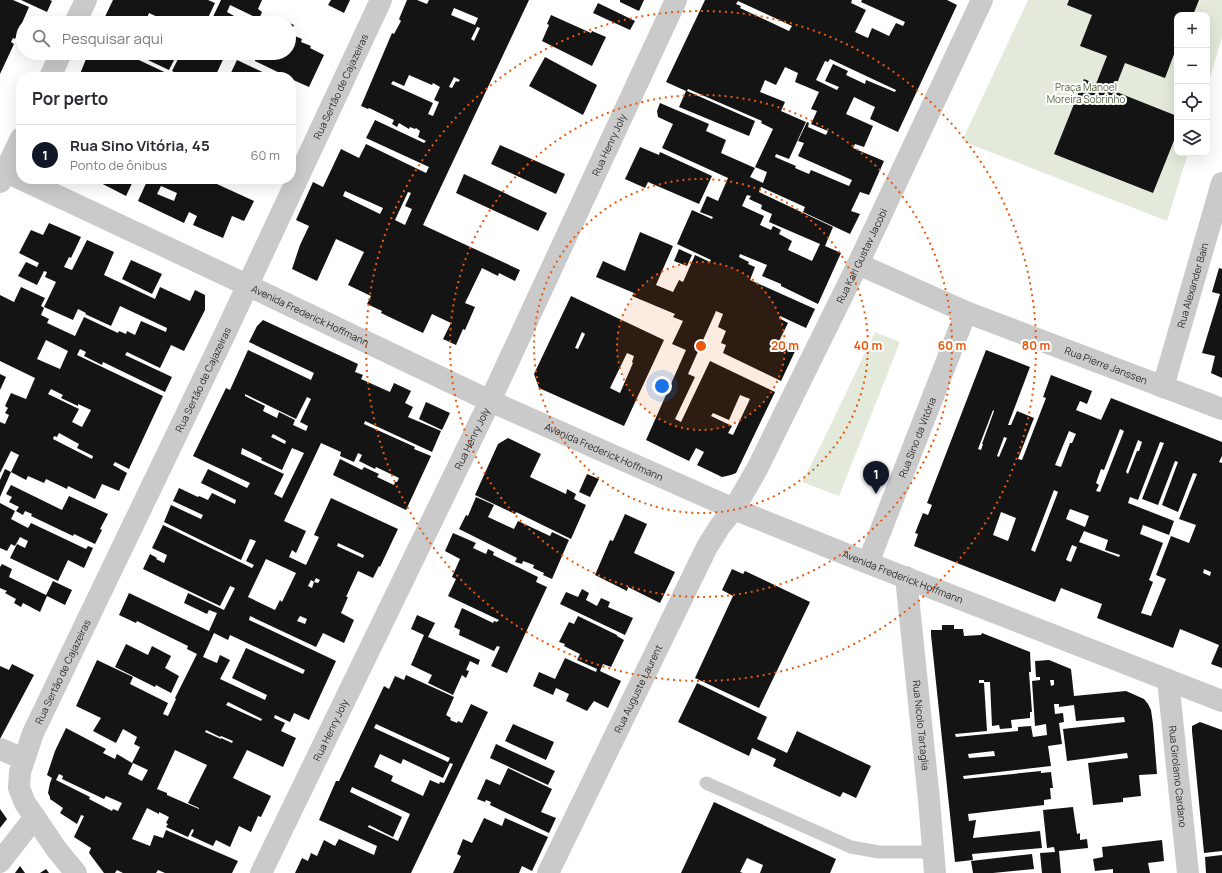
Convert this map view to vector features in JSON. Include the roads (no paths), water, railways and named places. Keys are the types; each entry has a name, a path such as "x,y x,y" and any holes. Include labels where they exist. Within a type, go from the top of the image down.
{"street":[{"path":"78,16 86,0"},
{"name":"Rua Sertão de Cajazeiras","path":"296,181 381,0"},
{"name":"Rua Henry Joly","path":"261,873 490,401 676,0"},
{"name":"Rua Karl Gustav Jacobi","path":"734,509 757,469 858,264 982,0"},
{"path":"52,72 58,60"},
{"path":"2,174 16,147"},
{"name":"Avenida Frederick Hoffmann","path":"2,174 16,180"},
{"name":"Rua Alexander Bain","path":"1163,387 1222,183"},
{"name":"Avenida Frederick Hoffmann","path":"24,184 247,285 490,401 734,509 1222,701"},
{"name":"Rua Sertão de Cajazeiras","path":"76,873 57,850 25,803 19,788 20,772 24,759 33,733 294,184"},
{"name":"Rua Pierre Janssen","path":"858,264 966,312 1222,410"},
{"name":"Rua Sino da Vitória","path":"868,563 966,312"},
{"name":"Rua Auguste Laurent","path":"548,873 707,547 720,526 734,509"},
{"name":"Rua Nicolo Tartaglia","path":"906,577 935,862"},
{"name":"Rua Girolamo Cardano","path":"1168,680 1188,873"},
{"path":"0,750 24,759"},
{"path":"0,862 35,817"}],"lane":[{"path":"706,783 851,847 935,862"}],"place":[{"name":"Rua Sino Vitória, 45","path":"876,494"}],"park label":[{"name":"Praça Manoel Moreira Sobrinho","path":"1086,92"}]}
